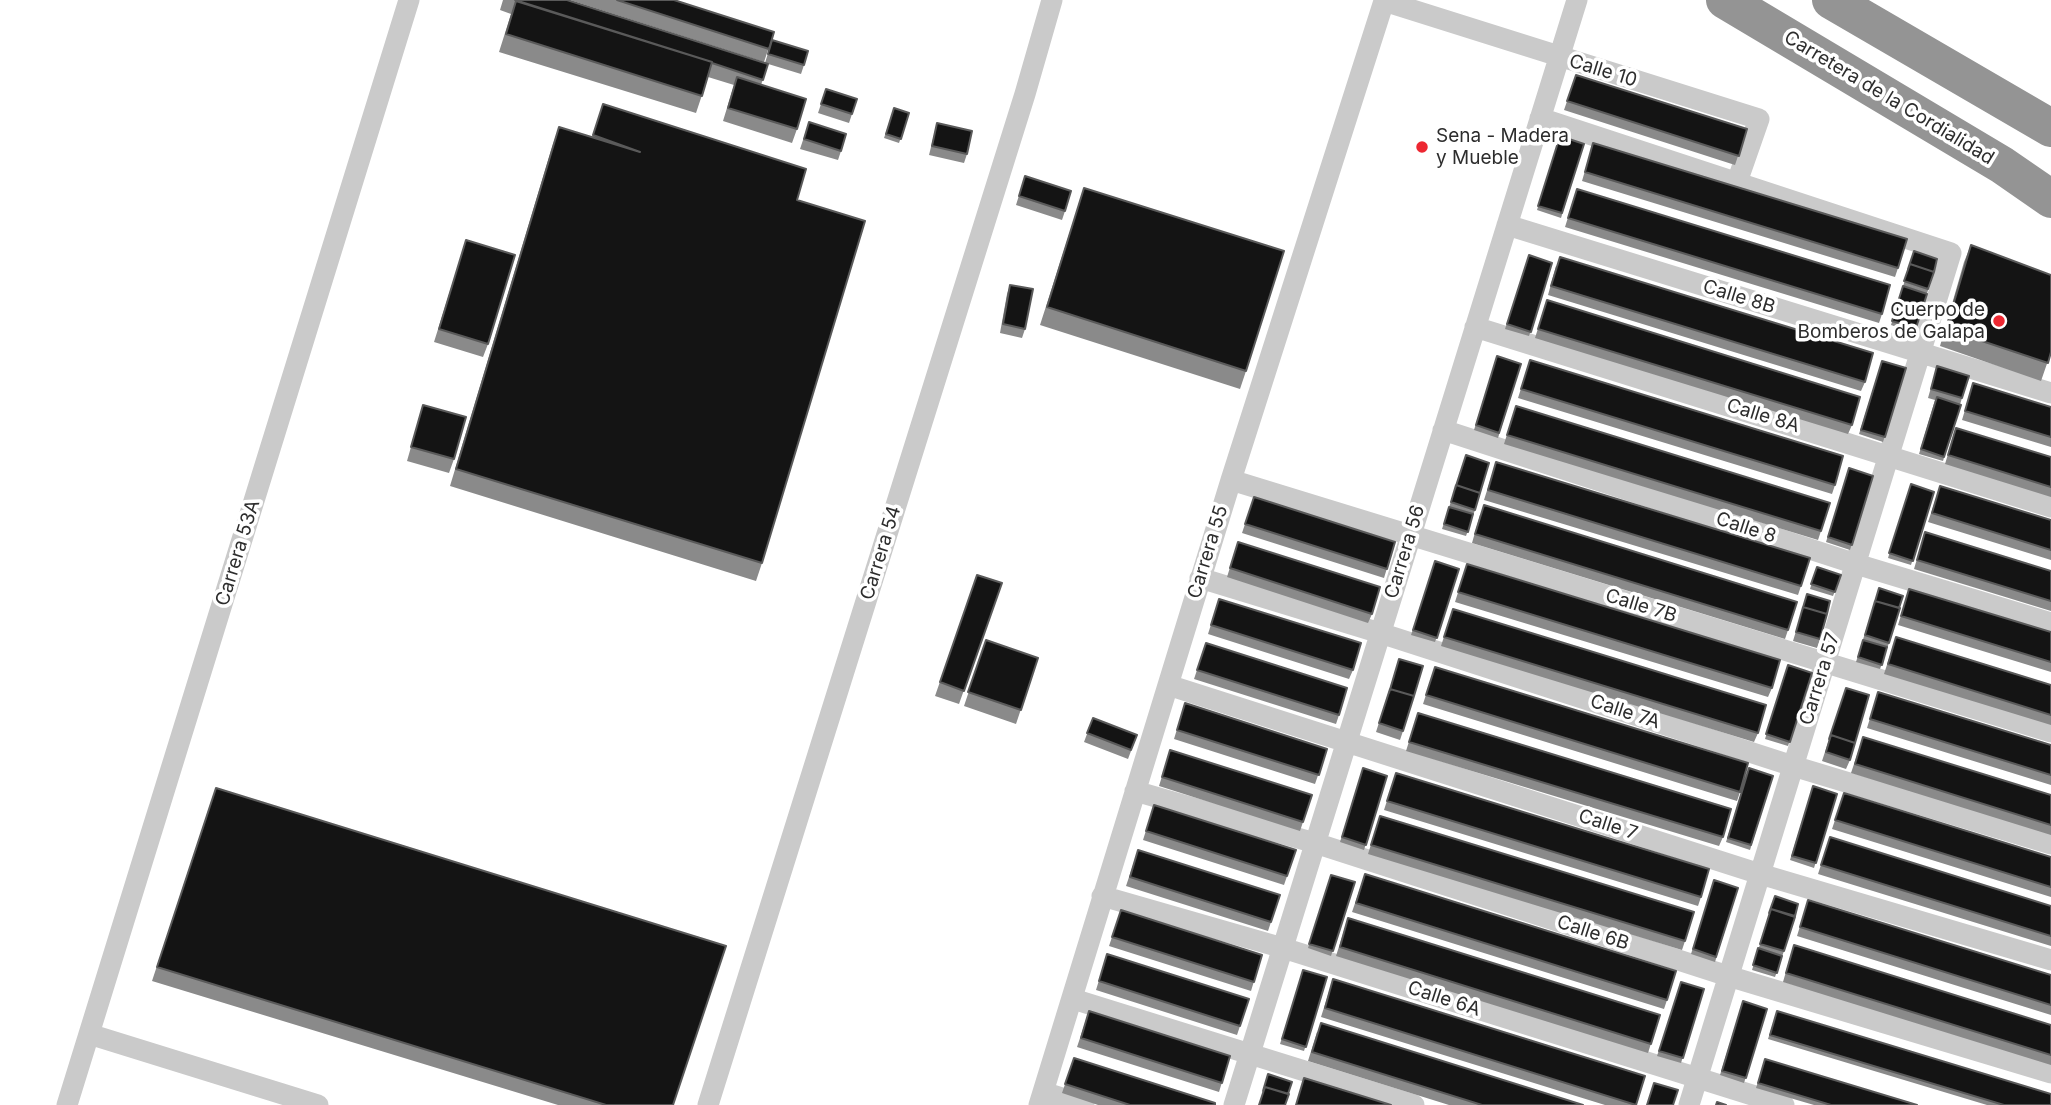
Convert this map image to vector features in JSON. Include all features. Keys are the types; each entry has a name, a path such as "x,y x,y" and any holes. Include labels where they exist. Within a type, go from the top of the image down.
{"highway":[{"name":"Carretera de la Cordialidad","path":"1725,0 2002,165 2051,199"},
{"path":"1831,0 2051,128"}],"street":[{"name":"Carrera 53A","path":"67,1105 409,0"},
{"name":"Carrera 54","path":"708,1105 1025,94 1052,0"},
{"name":"Carrera 56","path":"1234,1105 1577,0"},
{"name":"Calle 10","path":"1384,1 1759,119 1737,182"},
{"name":"Carrera 55","path":"1041,1099 1200,578 1384,1"},
{"path":"1540,118 1737,182"},
{"name":"Carrera 57","path":"1689,1105 1951,253 1737,182"},
{"name":"Calle 8B","path":"1507,225 2051,393"},
{"name":"Calle 8A","path":"1475,327 2051,507"},
{"name":"Calle 8","path":"1443,430 1856,564 2051,623"},
{"name":"Calle 7B","path":"1231,480 2051,732"},
{"name":"Calle 7A","path":"1200,578 1793,766 2051,844"},
{"name":"Calle 7","path":"1168,685 1760,874 2051,960"},
{"name":"Calle 6B","path":"1135,791 1315,843 1728,976 2051,1073"},
{"name":"Calle 6A","path":"1102,896 1283,948 1784,1105"},
{"path":"1073,999 1414,1105"},
{"path":"89,1034 318,1105"},
{"path":"1041,1099 1084,1105"}],"building":[{"path":"515,0 567,0 768,64 763,80"},
{"path":"617,0 674,0 774,32 769,49"},
{"path":"516,1 712,62 702,96 506,34"},
{"path":"772,40 808,51 804,65 768,54"},
{"path":"1576,75 1747,129 1739,156 1567,101"},
{"path":"737,77 806,99 797,129 728,108"},
{"path":"826,89 857,99 852,114 821,104"},
{"path":"603,104 806,169 797,200 865,221 762,563 456,469 559,127 640,152 593,135"},
{"path":"894,108 909,113 901,139 886,134"},
{"path":"809,122 846,134 841,151 804,139"},
{"path":"937,123 972,131 967,154 932,146"},
{"path":"1560,136 1584,144 1562,213 1538,206"},
{"path":"1593,143 1907,239 1898,268 1585,172"},
{"path":"1025,176 1071,191 1065,211 1019,196"},
{"path":"1084,188 1284,251 1246,371 1047,307"},
{"path":"1577,189 1890,285 1882,314 1568,218"},
{"path":"466,240 515,255 488,344 439,329"},
{"name":"Cuerpo de Bomberos de Galapa","path":"1971,245 2051,275 2051,352 2048,363 1946,329"},
{"path":"1914,251 1937,259 1934,272 1910,264 1908,269"},
{"path":"1529,255 1552,263 1531,332 1507,324"},
{"path":"1560,257 1873,353 1865,382 1551,286"},
{"path":"1910,264 1934,272 1928,289 1904,281"},
{"path":"1010,285 1033,289 1025,329 1003,324"},
{"path":"1903,286 1927,294 1916,328 1892,321"},
{"path":"1547,300 1860,397 1852,425 1538,329"},
{"path":"1497,356 1521,364 1499,433 1476,425"},
{"path":"1530,360 1843,456 1835,485 1521,389"},
{"path":"1882,361 1906,368 1885,437 1861,430"},
{"path":"1937,366 1969,376 1962,398 1931,389"},
{"path":"1973,383 2051,407 2051,437 1965,411"},
{"path":"1937,397 1961,405 1944,457 1921,449"},
{"path":"423,405 466,417 454,459 411,447"},
{"path":"1516,406 1830,503 1821,531 1507,435"},
{"path":"1956,428 2051,457 2051,487 1948,455"},
{"path":"1466,455 1489,463 1480,493 1456,485"},
{"path":"1496,462 1810,558 1801,586 1488,490"},
{"path":"1849,468 1873,476 1852,545 1828,537"},
{"path":"1911,484 1934,492 1913,561 1889,553"},
{"path":"1456,485 1480,493 1475,510 1451,502"},
{"path":"1940,486 2051,520 2051,550 1932,513"},
{"path":"1254,497 1395,542 1387,569 1245,524"},
{"path":"1484,505 1797,602 1788,630 1475,534"},
{"path":"1449,507 1473,514 1468,532 1444,524"},
{"path":"1925,532 2051,571 2051,601 1917,560"},
{"path":"1238,542 1380,587 1372,614 1230,568"},
{"path":"1435,561 1459,569 1437,638 1413,630"},
{"path":"1467,564 1780,660 1772,688 1458,592"},
{"path":"1817,567 1841,575 1835,592 1811,584"},
{"path":"977,575 1002,583 964,691 940,682"},
{"path":"1879,588 1903,596 1899,608 1875,601"},
{"path":"1909,589 2051,632 2051,662 1901,616"},
{"path":"1807,594 1830,601 1827,614 1803,607"},
{"path":"1219,599 1361,643 1353,670 1211,625"},
{"path":"1875,601 1900,608 1889,643 1865,635"},
{"path":"1803,607 1827,614 1820,639 1796,632"},
{"path":"1453,609 1766,705 1758,733 1444,637"},
{"path":"1896,637 2051,685 2051,715 1888,664"},
{"path":"986,640 1038,658 1021,710 968,692"},
{"path":"1863,640 1887,647 1882,665 1858,657"},
{"path":"1206,643 1347,688 1339,715 1197,670"},
{"path":"1399,659 1423,666 1414,696 1390,689"},
{"path":"1788,665 1812,673 1790,742 1766,734"},
{"path":"1435,667 1748,763 1740,792 1426,695"},
{"path":"1846,688 1869,695 1855,743 1831,735 1829,739"},
{"path":"1390,689 1414,696 1403,731 1379,723"},
{"path":"1878,692 2051,745 2051,775 1870,719"},
{"path":"1185,703 1327,749 1319,775 1177,730"},
{"path":"1418,713 1731,809 1723,837 1409,742"},
{"path":"1093,718 1137,735 1131,750 1087,733"},
{"path":"1831,735 1855,743 1850,760 1826,752"},
{"path":"1863,737 2051,795 2051,825 1855,764"},
{"path":"1170,750 1312,795 1303,822 1162,777"},
{"path":"1363,768 1387,776 1366,845 1342,837"},
{"path":"1749,768 1773,776 1751,845 1728,838"},
{"path":"1396,773 1709,869 1701,897 1387,801"},
{"path":"1813,786 1837,794 1816,863 1792,856"},
{"path":"216,788 726,946 673,1105 606,1105 157,967"},
{"path":"1844,793 2051,857 2051,887 1835,820"},
{"path":"1154,805 1296,850 1287,876 1146,831"},
{"path":"1380,816 1694,912 1685,941 1371,845"},
{"path":"1830,837 2051,906 2051,936 1821,865"},
{"path":"1138,850 1280,895 1271,922 1130,877"},
{"path":"1365,874 1676,971 1667,1000 1356,903"},
{"path":"1331,875 1355,882 1333,951 1309,944"},
{"path":"1714,880 1738,888 1716,957 1693,949"},
{"path":"1775,896 1798,904 1795,916 1771,909 1769,913"},
{"path":"1808,900 2051,975 2051,1005 1800,927"},
{"path":"1771,909 1795,917 1784,951 1760,944"},
{"path":"1121,910 1262,955 1254,982 1112,937"},
{"path":"1348,918 1660,1015 1651,1044 1340,947"},
{"path":"1794,945 2051,1025 2051,1055 1786,973"},
{"path":"1758,948 1782,956 1777,973 1753,965"},
{"path":"1107,954 1249,999 1240,1026 1099,981"},
{"path":"1303,970 1327,977 1306,1047 1282,1039"},
{"path":"1333,979 1645,1076 1636,1105 1325,1008"},
{"path":"1681,982 1704,989 1683,1058 1659,1051"},
{"path":"1743,1001 1767,1009 1746,1078 1722,1071"},
{"path":"1089,1011 1230,1056 1222,1083 1081,1038"},
{"path":"1777,1011 2051,1094 2051,1105 2004,1105 1770,1035"},
{"path":"1321,1023 1583,1105 1482,1105 1312,1052"},
{"path":"1074,1058 1215,1105 1130,1105 1065,1084"},
{"path":"1765,1059 1917,1105 1831,1105 1758,1083"},
{"path":"1268,1074 1292,1082 1288,1094 1265,1087 1263,1091"},
{"path":"1304,1078 1391,1105 1296,1105"},
{"path":"1654,1083 1678,1090 1673,1105 1647,1105"},
{"path":"1265,1087 1289,1094 1285,1105 1259,1105"}],"place":[{"name":"Sena - Madera y Mueble","path":"1422,147"},
{"name":"Cuerpo de Bomberos de Galapa","path":"1999,321"}]}
